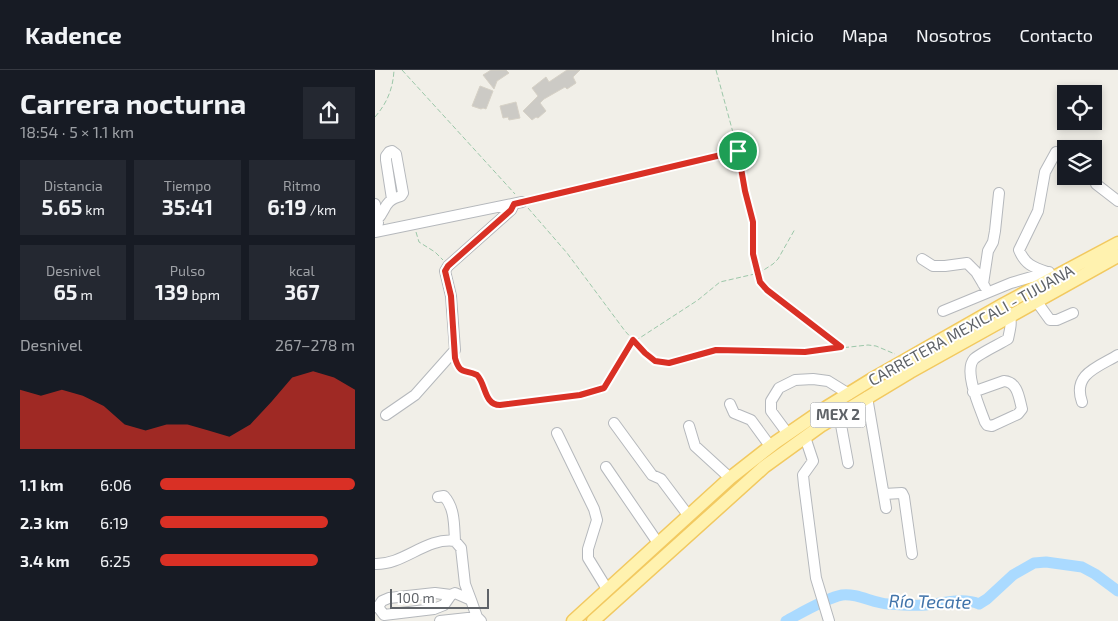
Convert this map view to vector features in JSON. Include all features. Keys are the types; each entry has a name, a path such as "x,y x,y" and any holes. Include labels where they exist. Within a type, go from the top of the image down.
{"main road":[{"name":"CARRETERA MEXICALI - TIJUANA","path":"573,621 688,515 770,446 849,394 1004,304 1118,243"},
{"name":"CARRETERA MEXICALI - TIJUANA","path":"593,621 757,472 805,437 867,397 1118,256"},
{"path":"611,585 615,590 624,593"}],"street":[{"path":"1047,272 1036,268 1024,260 1019,250 1038,210 1045,172 1056,152"},
{"path":"1097,185 1118,201"},
{"path":"986,288 988,251 993,242 999,193"},
{"path":"377,220 385,206 392,199"},
{"path":"375,204 377,232 518,203"},
{"path":"386,415 415,395 455,350 451,296 445,273 448,266 518,203"},
{"path":"921,259 933,266 967,263 986,288"},
{"path":"943,311 986,288 1011,283 1047,272 1067,270"},
{"path":"1037,302 1049,320 1057,320 1073,313"},
{"path":"973,392 1004,381 1009,382 1015,387 1022,410 1018,414 992,426 987,425 973,392 971,367 974,359 1008,339 1011,329 1011,317 1004,304"},
{"path":"1082,402 1078,393 1079,384 1083,377 1118,355"},
{"path":"788,434 771,411 771,401 779,388 795,380 813,379 828,381 849,394"},
{"path":"867,397 886,508"},
{"path":"729,404 735,413 751,420 770,446"},
{"path":"839,414 848,463"},
{"path":"614,423 652,475 661,479 688,515"},
{"path":"689,426 695,446 730,478"},
{"path":"557,432 594,509 597,520 588,549 588,558 611,585"},
{"path":"805,437 813,461 803,475 816,578 829,621"},
{"path":"605,468 658,543"},
{"path":"884,494 901,493 905,497 912,554"},
{"path":"438,496 444,496 453,510 455,541 461,548 465,584 477,620 440,621"},
{"path":"375,564 392,562 429,544 455,541"},
{"path":"451,595 444,606 434,609 381,613 382,601 389,598 435,593 451,595 455,593 471,600"}],"path":[{"path":"375,117 384,107 391,90 394,70"},
{"path":"402,70 518,203 567,253 634,340 655,361 669,363 716,350 805,352 841,347 876,346 895,354"},
{"path":"716,70 738,151 745,191 753,216 753,250 760,282 767,290 841,347"},
{"path":"518,203 738,151"},
{"path":"416,227 419,242 437,254 448,266"},
{"path":"455,350 455,358 459,369 477,375 490,402 495,405 580,395 604,388 634,340 698,300 720,282 759,273 776,262 795,230"}],"building":[{"path":"491,70 506,70 509,73 497,81 494,89 483,75"},
{"path":"567,70 580,70 573,77 576,83 544,99 540,103 546,111 538,118 536,117 532,120 523,111 538,96 532,88 546,77 549,82"},
{"path":"480,86 493,91 486,109 472,106"},
{"path":"516,102 520,118 509,120 508,117 503,118 500,106"}],"waterway":[{"name":"Río Tecate","path":"786,621 821,602 842,595 853,595 897,605 926,605 960,601 979,604 1013,575 1034,563 1046,562 1082,567 1118,591"}],"route":[{"path":"738,151 745,191 753,216 753,254 760,282 767,290 841,347 805,352 716,350 669,363 655,361 633,340 604,388 580,395 500,405 491,404 480,378 475,373 461,371 458,368 455,358 451,296 445,271 448,266 511,210 514,204 738,151"}]}
